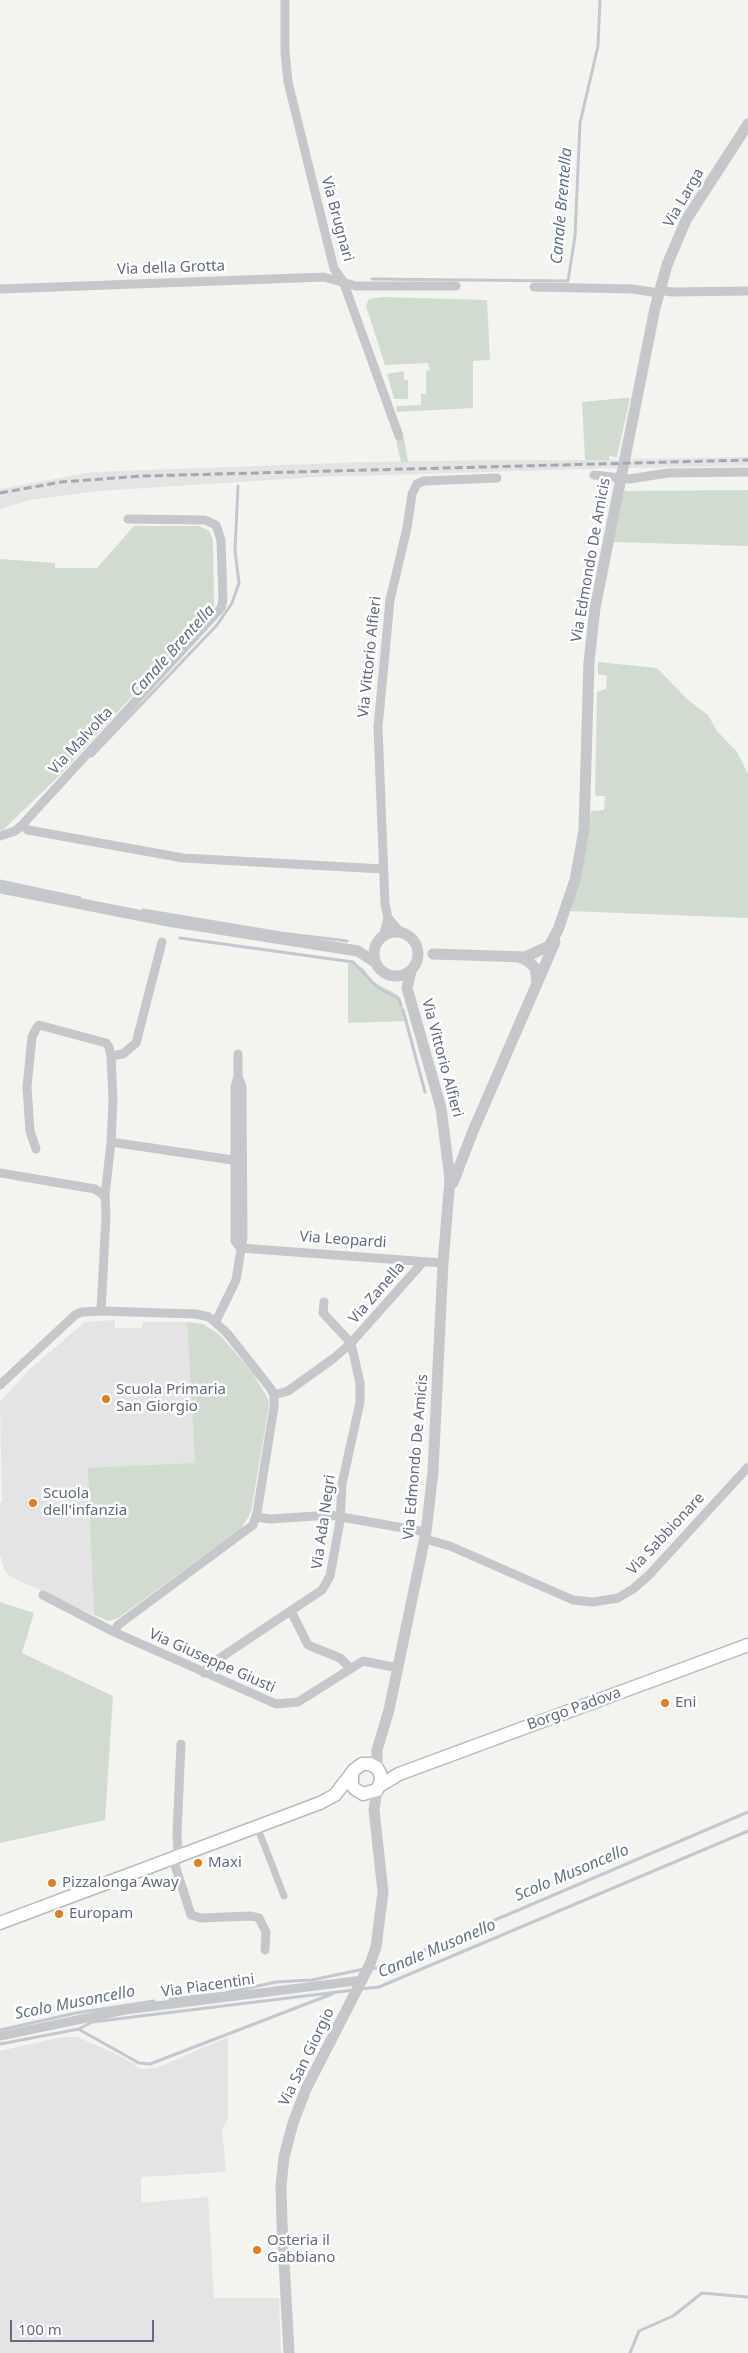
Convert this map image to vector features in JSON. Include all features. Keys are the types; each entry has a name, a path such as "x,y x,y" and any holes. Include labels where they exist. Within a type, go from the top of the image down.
{"main road":[{"name":"Borgo Padova","path":"378,1788 399,1774 748,1645"},
{"path":"335,1794 354,1771 366,1764 399,1774"},
{"path":"0,1923 320,1803 335,1794 347,1791 368,1794 378,1788 381,1777 377,1768"},
{"path":"354,1771 352,1785 360,1793"}],"street":[{"name":"Via Brugnari","path":"285,0 285,52 288,82 334,269 343,281 399,436"},
{"name":"Via Larga","path":"659,292 686,220 748,124"},
{"name":"Via della Grotta","path":"0,288 324,276 356,286 456,286"},
{"path":"534,287 633,289 659,292 748,291"},
{"name":"Via Edmondo De Amicis","path":"449,1198 473,1131 537,983 559,927 576,875 584,830 591,637 600,578 659,292"},
{"path":"594,475 620,478 668,473 748,472"},
{"name":"Via Vittorio Alfieri","path":"381,939 388,918 383,869 378,726 390,600 407,528 412,494 417,484 424,481 497,478"},
{"name":"Via Malvolta","path":"0,836 15,831 22,825 218,612 222,604 221,540 216,525 205,520 128,519"},
{"path":"22,825 28,830 183,858 383,869"},
{"path":"0,888 168,921 358,951 376,963"},
{"path":"388,918 400,932 413,939 417,945 419,952 414,968"},
{"path":"488,956 517,953 532,949 552,937 559,927"},
{"path":"417,945 433,954 521,958 532,955 549,946 559,927"},
{"path":"358,951 391,932 400,932"},
{"path":"381,939 374,955 379,968 390,976 405,975 433,954"},
{"path":"111,1056 123,1054 136,1043 162,942"},
{"path":"521,958 528,961 535,968 537,983"},
{"name":"Via Vittorio Alfieri","path":"414,968 407,988 441,1108 446,1137"},
{"name":"Via Vittorio Alfieri","path":"390,976 407,988"},
{"path":"36,1149 31,1134 27,1097 32,1037 36,1029 39,1026 106,1043 111,1056 113,1100 105,1196 106,1216 101,1311"},
{"path":"216,1321 236,1280 243,1238 239,1161 242,1087 238,1076 238,1054"},
{"path":"446,1137 452,1143 460,1144 465,1142 473,1131"},
{"name":"Via Edmondo De Amicis","path":"377,1768 378,1744 384,1728 398,1668 426,1535 433,1472 450,1174 446,1137"},
{"path":"111,1142 239,1161"},
{"path":"0,1173 95,1189 105,1196"},
{"name":"Via Leopardi","path":"240,1248 402,1258 444,1263"},
{"name":"Via Zanella","path":"274,1395 288,1391 303,1382 351,1343 423,1262"},
{"name":"Via Zanella","path":"324,1302 324,1313 351,1343"},
{"path":"1,1381 75,1315 86,1311 201,1314 216,1321 268,1384 274,1395 256,1517 247,1530 118,1626 114,1632"},
{"name":"Via Ada Negri","path":"204,1673 208,1666 322,1590 327,1584 341,1517 342,1484 360,1402 360,1383 351,1343"},
{"name":"Via Sabbionare","path":"256,1517 270,1519 330,1515 426,1535 573,1600 593,1602 618,1598 633,1589 748,1467"},
{"name":"Via Giuseppe Giusti","path":"43,1595 114,1632 276,1704 286,1705 298,1702 363,1661 398,1668"},
{"path":"291,1611 308,1645 340,1658 350,1668"},
{"path":"180,1744 176,1858 192,1915 201,1918 251,1916 259,1918 266,1932 265,1950"},
{"name":"Via Edmondo De Amicis","path":"354,1771 378,1744"},
{"name":"Via San Giorgio","path":"289,2353 281,2186 284,2157 293,2122 306,2089 365,1975 377,1940 383,1892 374,1810 378,1788"},
{"path":"360,1793 374,1810"},
{"path":"260,1834 284,1896"},
{"name":"Via Piacentini","path":"0,2036 125,2010 365,1975"}],"shaded area":[{"path":"381,297 487,300 490,360 473,361 473,408 397,412 396,406 421,405 421,394 426,394 426,371 430,370 428,363 385,365 366,306 369,299"},
{"path":"404,371 404,380 408,380 408,399 394,399 387,374"},
{"path":"630,398 617,457 609,456 609,460 585,460 582,402"},
{"path":"404,438 408,462 401,462 396,441"},
{"path":"748,457 748,466 629,468 631,459"},
{"path":"619,460 617,468 317,477 98,491 30,500 0,509 0,489 93,472 366,462"},
{"path":"748,490 748,546 613,542 624,491"},
{"path":"134,526 199,526 209,531 213,540 214,607 58,777 3,830 0,830 0,559 55,563 55,568 97,568"},
{"path":"598,662 657,668 688,700 708,715 717,731 737,752 748,774 748,918 569,911 591,811 604,810 605,796 596,796 595,794 597,692 606,689 607,676 598,674"},
{"path":"348,963 356,964 364,969 372,981 398,995 407,1021 348,1023"},
{"path":"115,1320 115,1328 142,1328 143,1322 187,1322 195,1463 94,1615 9,1576 4,1569 0,1555 0,1503 2,1502 0,1402 30,1369 85,1322"},
{"path":"187,1322 203,1324 220,1335 252,1372 267,1397 269,1404 251,1512 241,1529 118,1618 109,1621 94,1615 88,1468 195,1463"},
{"path":"0,1602 34,1613 22,1653 113,1696 105,1820 0,1843"},
{"path":"62,2037 77,2037 114,2053 138,2068 143,2069 157,2068 228,2037 228,2119 222,2129 226,2172 141,2177 141,2203 208,2197 214,2298 279,2298 281,2353 0,2353 0,2051"}],"waterway":[{"name":"Canale Brentella","path":"372,279 568,281 575,236 580,123 598,46 600,0"},
{"name":"Canale Brentella","path":"92,756 217,625 232,603 239,583 235,551 238,486"},
{"path":"0,881 80,898"},
{"path":"143,910 281,933 347,941"},
{"path":"180,938 353,962 377,987 399,999 401,1006"},
{"path":"403,1010 425,1092"},
{"name":"Scolo Musoncello","path":"370,1969 385,1967 748,1812"},
{"name":"Canale Musonello","path":"360,1989 379,1987 748,1831"},
{"name":"Scolo Musoncello","path":"170,1999 225,1993 276,1982 312,1980 364,1969"},
{"name":"Canale Musonello","path":"0,2044 79,2029 92,2022 354,1990"},
{"path":"80,2030 139,2063 150,2064 332,1994"},
{"name":"Scolo Musoncello","path":"0,2030 76,2013 154,2001"},
{"path":"630,2353 639,2331 673,2316 702,2293 748,2297"}],"railway":[{"path":"0,493 61,482 142,476 748,460"}],"place":[{"name":"Scuola Primaria San Giorgio","path":"106,1399"},
{"name":"Scuola dell'infanzia","path":"33,1503"},
{"name":"Eni","path":"665,1703"},
{"name":"Maxi","path":"198,1863"},
{"name":"Pizzalonga Away","path":"52,1883"},
{"name":"Europam","path":"59,1914"},
{"name":"Osteria il Gabbiano","path":"257,2250"}]}
